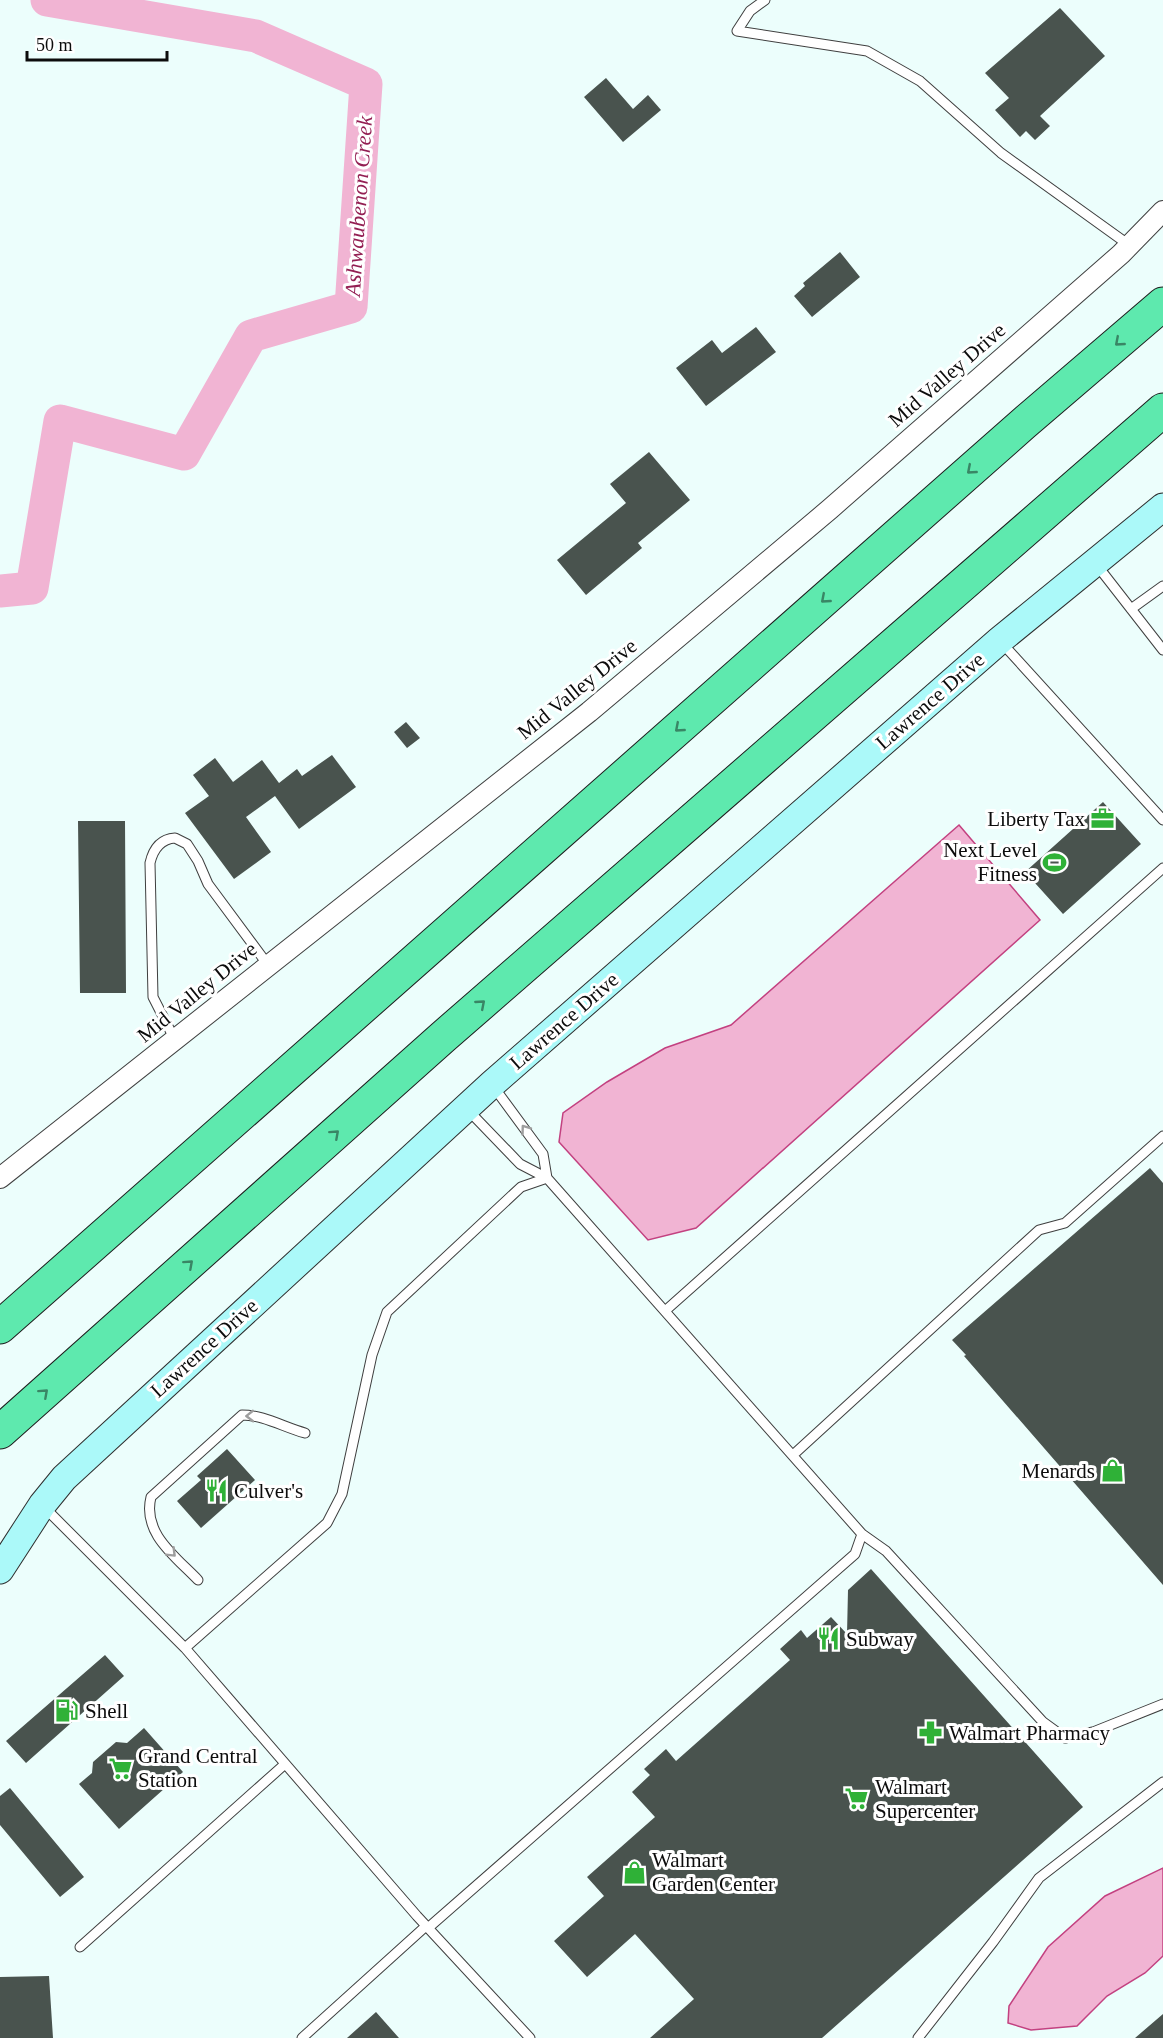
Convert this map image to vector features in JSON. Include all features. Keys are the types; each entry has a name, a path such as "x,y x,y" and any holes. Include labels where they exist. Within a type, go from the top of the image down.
{"highway":[{"path":"0,1327 1023,424 1163,304"},
{"path":"0,1432 443,1037 1163,410"}],"main road":[{"name":"Lawrence Drive","path":"0,1570 42,1504 64,1478 492,1084 1000,640 1163,507"}],"street":[{"name":"Mid Valley Drive","path":"0,1178 589,712 830,509 1129,245 1163,211"}],"lane":[{"path":"765,0 750,11 737,31 867,51 921,81 1001,153 1129,245"},
{"path":"1095,562 1163,650"},
{"path":"1131,609 1163,586"},
{"path":"1000,640 1163,820"},
{"path":"175,1041 153,998 150,863 152,853 160,843 175,838 187,844 198,861 208,884 268,966"},
{"path":"665,1311 1163,868"},
{"path":"492,1084 543,1154 547,1178"},
{"path":"467,1108 520,1164 547,1178 862,1534 886,1551 1043,1722 1065,1738 1093,1732 1163,1704"},
{"path":"793,1455 1040,1230 1065,1223 1163,1136"},
{"path":"185,1648 327,1522 342,1494 372,1355 387,1312 521,1187 547,1178"},
{"path":"198,1580 161,1542 149,1522 150,1497 242,1415 259,1415 278,1425 305,1433"},
{"path":"42,1504 185,1648 427,1927 530,2038"},
{"path":"302,2038 855,1554 862,1534"},
{"path":"80,1947 285,1764"},
{"path":"918,2038 993,1942 1039,1878 1163,1782"}],"shaded area":[{"path":"959,825 1040,920 696,1228 648,1240 559,1142 563,1113 607,1082 665,1048 731,1025"},
{"path":"1163,1868 1163,1956 1145,1973 1107,1996 1077,2026 1031,2030 1008,2023 1009,2006 1048,1947 1105,1896"}],"building":[{"path":"1060,8 1105,56 1040,116 1050,126 1035,140 1026,131 1020,137 995,110 1009,98 985,73"},
{"path":"606,78 633,109 648,95 661,110 623,142 584,97"},
{"path":"840,252 860,277 812,317 794,296 805,286 803,283"},
{"path":"756,327 776,352 706,406 676,368 712,340 722,353"},
{"path":"649,452 690,500 638,543 642,548 586,595 557,560 626,503 610,484"},
{"path":"406,722 420,738 407,748 394,732"},
{"path":"332,755 356,787 299,829 275,796 246,817 271,852 234,879 185,813 209,796 193,775 215,758 233,782 262,760 279,783 297,769 302,776"},
{"path":"1103,802 1141,844 1063,914 1025,872"},
{"path":"78,821 125,821 126,993 80,993"},
{"name":"Menards","path":"1150,1168 1163,1183 1163,1585 952,1340"},
{"name":"Culver's","path":"227,1449 255,1480 201,1528 177,1501 201,1480 197,1476"},
{"name":"Walmart Supercenter","path":"871,1569 1083,1807 822,2038 650,2038 694,1999 635,1934 587,1977 554,1941 604,1896 587,1877 655,1817 632,1792 650,1775 644,1769 666,1749 676,1761 790,1660 780,1649 801,1630 807,1638 831,1617 847,1634 848,1590"},
{"path":"105,1655 124,1676 26,1763 6,1741"},
{"path":"144,1728 183,1772 119,1829 79,1784 92,1773 93,1762 116,1742 127,1743"},
{"path":"10,1788 84,1877 60,1897 0,1825 0,1796"},
{"path":"49,1976 53,2038 0,2038 0,1977"},
{"path":"376,2012 399,2038 347,2038"},
{"path":"1163,2014 1163,2038 1135,2038"}],"waterway":[{"name":"Ashwaubenon Creek","path":"0,591 32,588 60,421 184,454 251,336 351,307 366,84 256,36 47,0"}],"place":[{"name":"Liberty Tax","path":"1103,819"},
{"name":"Next Level Fitness","path":"1055,862"},
{"name":"Menards","path":"1113,1471"},
{"name":"Culver's","path":"216,1491"},
{"name":"Subway","path":"828,1639"},
{"name":"Shell","path":"67,1711"},
{"name":"Walmart Pharmacy","path":"931,1733"},
{"name":"Grand Central Station","path":"120,1768"},
{"name":"Walmart Supercenter","path":"857,1799"},
{"name":"Walmart Garden Center","path":"634,1872"}]}
